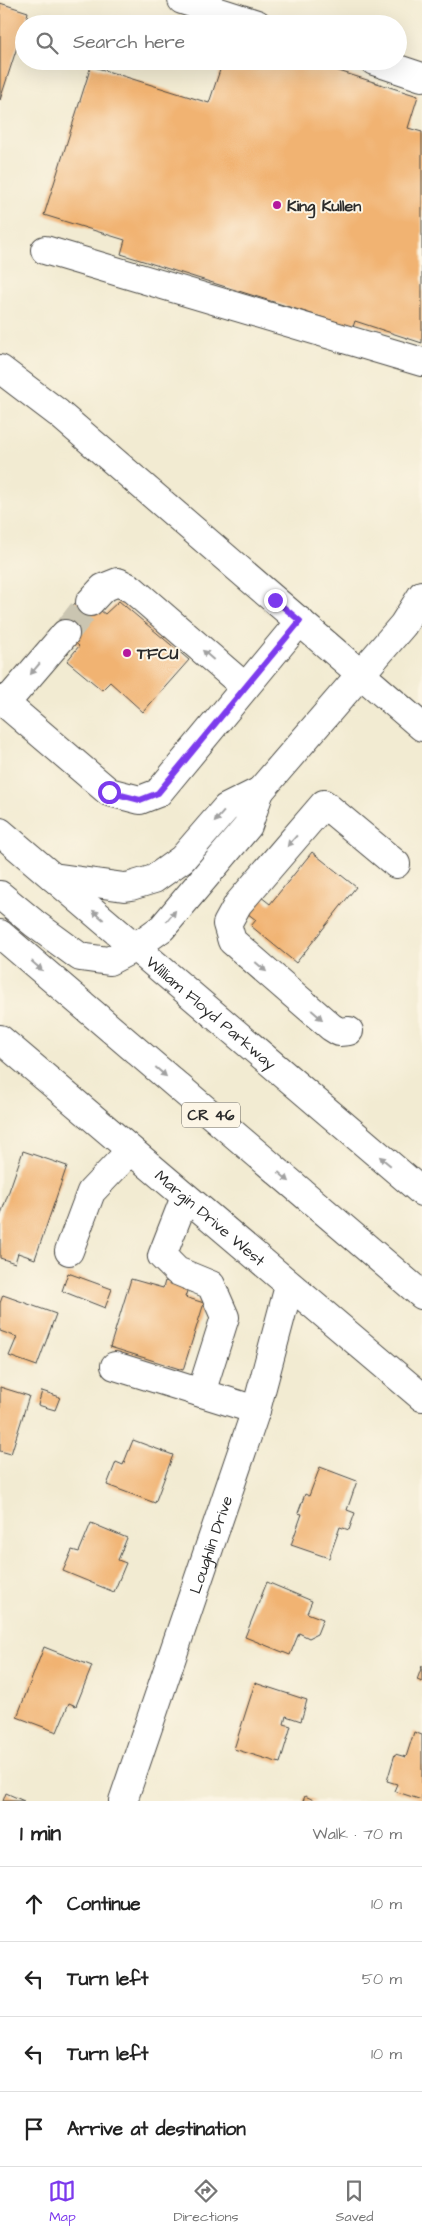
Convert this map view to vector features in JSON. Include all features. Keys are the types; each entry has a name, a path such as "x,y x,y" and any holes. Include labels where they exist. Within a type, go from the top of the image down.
{"main road":[{"path":"182,0 229,15"},
{"path":"401,70 422,77"},
{"path":"45,250 422,362"},
{"path":"0,369 58,413 422,727"},
{"path":"90,602 103,588 118,582 132,589 245,687"},
{"path":"0,895 80,957 109,961 134,948 162,928 248,826 260,791 403,625 422,595"},
{"path":"65,634 3,702 109,792 140,800 158,793 300,621"},
{"path":"53,877 124,886 132,886 154,879 182,859 226,808 260,791"},
{"path":"349,1031 339,1032 331,1027 238,947 232,941 227,924 238,904 324,804 396,864"},
{"name":"William Floyd Parkway","path":"0,832 422,1192"},
{"name":"CR 46","path":"0,934 422,1295"},
{"name":"Margin Drive West","path":"1,1045 422,1396"},
{"path":"69,1251 91,1192 130,1151"},
{"path":"185,1198 162,1256 177,1271 211,1285 225,1317 201,1393"},
{"name":"Loughlin Drive","path":"123,1801 256,1410 290,1286"},
{"path":"114,1366 256,1410"}],"building":[{"path":"0,3 28,12 27,15 15,15 15,54 0,100"},
{"path":"90,70 104,70 209,103 220,70 336,70 418,96 408,128 422,132 422,343 355,321 353,327 121,254 125,240 44,215"},
{"name":"TFCU","path":"81,596 105,614 119,601 189,660 143,712 110,682 102,690 67,661 79,646 56,626"},
{"path":"312,852 356,887 296,963 251,926 256,920 243,910 256,893 270,904"},
{"path":"23,1151 67,1166 35,1259 18,1253 15,1263 0,1258 0,1217"},
{"path":"68,1273 112,1289 105,1308 62,1291"},
{"path":"131,1279 163,1288 165,1281 188,1288 185,1297 204,1303 183,1370 110,1347"},
{"path":"3,1295 56,1314 37,1366 9,1356 17,1337 0,1331 0,1303"},
{"path":"0,1387 29,1396 11,1454 0,1451"},
{"path":"42,1391 60,1397 55,1410 38,1405"},
{"path":"133,1440 173,1455 155,1503 107,1485 116,1462 123,1465"},
{"path":"320,1467 357,1481 347,1510 355,1513 349,1530 340,1527 329,1558 291,1545 302,1514 298,1513 305,1494 309,1496"},
{"path":"91,1523 127,1538 118,1560 126,1563 114,1592 63,1571 72,1550 79,1552"},
{"path":"267,1582 312,1601 307,1613 323,1619 317,1634 309,1638 299,1633 290,1655 245,1637"},
{"path":"44,1647 92,1666 76,1706 69,1703 57,1732 17,1717"},
{"path":"422,1666 422,1682 417,1680"},
{"path":"255,1683 307,1700 301,1721 286,1716 284,1724 291,1726 280,1763 234,1749"},
{"path":"414,1732 422,1735 422,1800 394,1791 397,1784 387,1781 395,1754 406,1757"},
{"path":"6,1793 24,1801 3,1801"},
{"path":"305,1796 316,1801 303,1801"}],"tunnel":[{"path":"65,634 90,602"}],"place":[{"name":"King Kullen","path":"277,205"},
{"name":"TFCU","path":"127,653"}],"route":[{"path":"109,792 140,800 158,793 300,621 275,600"}]}
